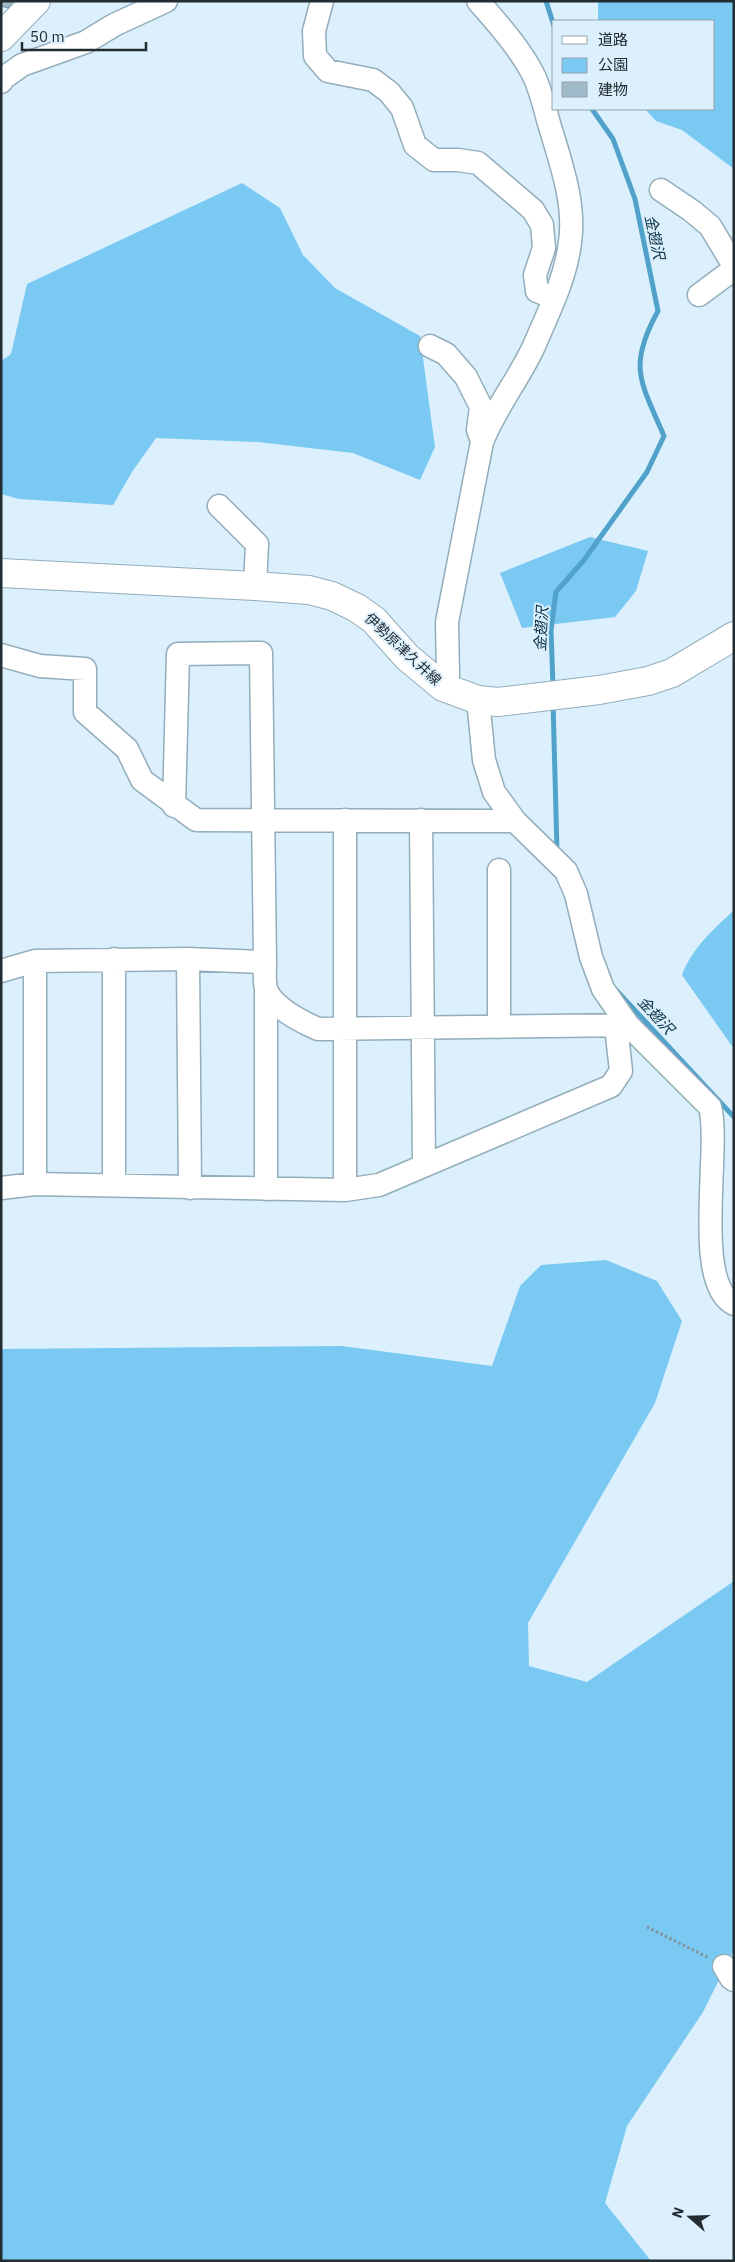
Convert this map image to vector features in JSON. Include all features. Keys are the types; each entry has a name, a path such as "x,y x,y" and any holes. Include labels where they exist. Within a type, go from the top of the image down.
{"main road":[{"path":"1,37 36,1"},
{"name":"伊勢原津久井線","path":"1,573 309,590 332,596 357,608 374,620 424,673 443,686 478,700 498,702 599,690 648,681 672,673 734,636"}],"street":[{"path":"1,82 22,65 86,42 114,25 166,1"},
{"path":"322,1 314,31 315,56 328,71 373,80 389,92 402,108 415,145 434,160 458,160 478,163 533,210 542,225 544,248 535,275 537,291 554,298"},
{"path":"443,686 448,675 448,622 482,442 487,428 519,377 554,298 568,257 571,240 571,214 561,163 533,74 500,27 478,1"},
{"path":"661,190 710,226 734,268 698,295"},
{"path":"430,346 446,354 466,377 481,407 478,430 482,442"},
{"path":"219,506 257,544 255,586"},
{"path":"174,806 178,654 261,653 266,990 266,1189"},
{"path":"1,655 40,666 85,669 84,712 127,749 142,780 174,806 196,820 515,821"},
{"path":"478,700 484,760 494,792 515,821 566,871 576,894 591,956 622,1026 710,1107 714,1123 710,1192 715,1282 725,1300 734,1304"},
{"path":"345,820 345,1190"},
{"path":"421,820 424,1165"},
{"path":"498,870 499,1027"},
{"path":"1,970 35,962 114,959 265,962"},
{"path":"114,959 114,1185"},
{"path":"188,959 190,1188"},
{"path":"35,962 35,1184"},
{"path":"266,990 280,1006 300,1021 318,1029 622,1026"},
{"path":"1,1188 35,1184 345,1190 380,1185 611,1086 621,1071 622,1026"}],"path":[{"path":"647,1927 729,1973"}],"green space":[{"path":"598,1 734,1 734,169 682,130 656,121 646,110 715,110 715,20 598,20"},
{"path":"242,183 280,208 303,255 335,288 420,336 435,447 420,480 353,453 258,442 156,438 132,472 113,505 19,499 1,494 1,361 11,354 27,284"},
{"path":"590,537 648,551 636,591 615,617 522,628 500,573"},
{"path":"734,910 734,1049 682,975 697,948"},
{"path":"606,1260 657,1281 682,1321 655,1403 528,1623 529,1666 587,1682 734,1581 734,1950 703,2012 627,2126 605,2203 651,2261 1,2261 1,1349 342,1346 492,1366 520,1286 541,1265"}],"building":[{"path":"1,1 13,1 8,8 1,6"}],"waterway":[{"name":"金翅沢","path":"546,1 552,20"},
{"name":"金翅沢","path":"553,686 551,630 556,592 584,560 647,472 664,436 649,402 641,374 640,361 643,347 648,330 658,311 635,199 613,139 593,110"},
{"name":"金翅沢","path":"553,702 557,851"},
{"name":"金翅沢","path":"617,991 734,1117"}]}
